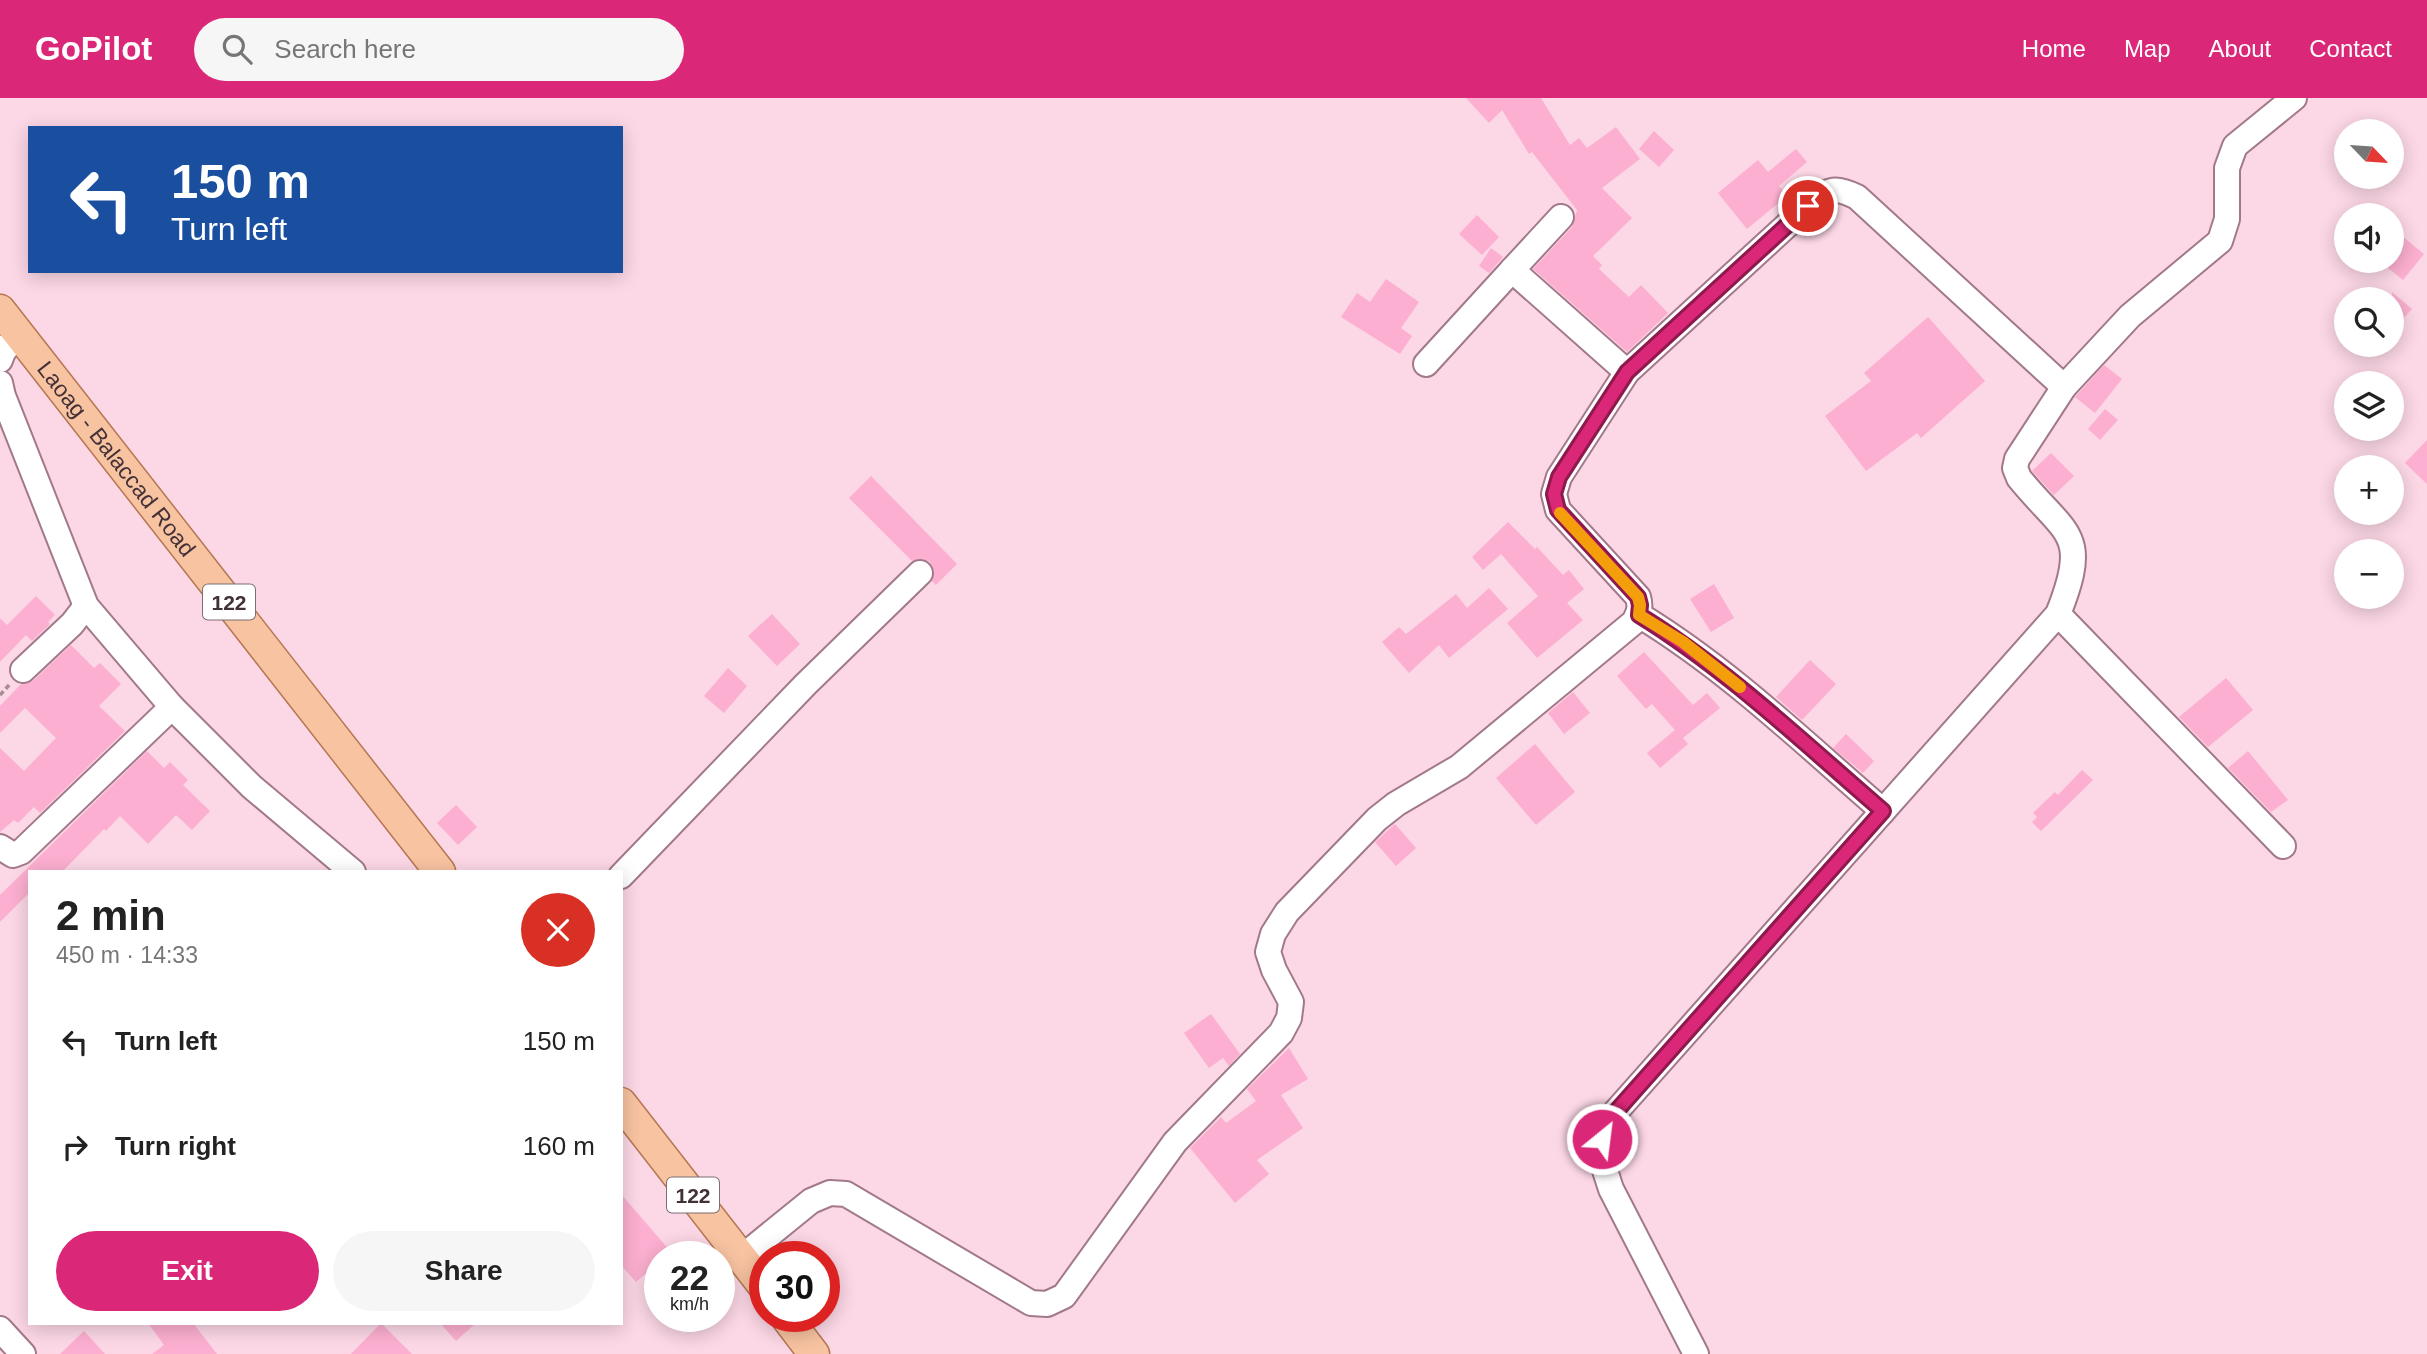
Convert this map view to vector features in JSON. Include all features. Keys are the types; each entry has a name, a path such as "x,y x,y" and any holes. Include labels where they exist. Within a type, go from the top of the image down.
{"main road":[{"name":"Laoag - Balaccad Road","path":"0,310 438,870"},
{"name":"122","path":"623,1106 749,1266"},
{"path":"797,1332 814,1354"}],"street":[{"path":"1696,1354 1611,1189 1601,1158 1602,1139 1612,1116 2058,614 2068,591 2074,564 2073,542 2064,527 2019,478 2015,468 2017,459 2064,387 2130,316 2220,241 2227,219 2227,168 2230,155 2235,146 2294,98"},
{"path":"742,1257 811,1202 830,1193 846,1194 1031,1303 1047,1304 1064,1296 1175,1142 1281,1033 1289,1018 1291,1003 1274,970 1268,951 1273,934 1287,912 1377,819 1396,804 1459,767 1634,622 1639,615 1638,597 1558,510 1554,494 1559,477 1627,372 1826,192 1840,189 1857,197 2064,387"},
{"path":"1426,365 1561,216"},
{"path":"1512,270 1627,372"},
{"path":"0,360 3,352 19,333"},
{"path":"0,383 86,606 172,707 252,787 351,870"},
{"path":"623,874 806,684 920,573"},
{"path":"23,670 72,624 86,606"},
{"path":"2058,614 2283,846"},
{"path":"1639,615 1718,668 1883,811"},
{"path":"0,847 13,855 21,852 172,707"},
{"path":"0,1329 23,1354"}],"building":[{"path":"1466,98 1541,98 1570,145 1579,138 1587,148 1616,127 1640,159 1602,188 1632,218 1593,256 1602,265 1599,269 1629,297 1641,285 1668,313 1627,352 1533,269 1572,227 1577,210 1532,152 1529,154 1502,110 1489,123"},
{"path":"1654,131 1674,150 1659,167 1639,149"},
{"path":"1796,149 1807,162 1779,186 1787,196 1747,229 1718,193 1758,160 1768,172"},
{"path":"1477,215 1499,237 1482,255 1459,234"},
{"path":"2404,238 2424,254 2403,280 2394,273 2404,273"},
{"path":"1491,248 1503,257 1489,273 1479,266"},
{"path":"1386,279 1419,302 1401,328 1412,336 1400,354 1341,317 1357,293 1370,302"},
{"path":"2404,302 2412,309 2404,318"},
{"path":"1928,317 1985,381 1921,438 1917,433 1866,471 1825,416 1871,381 1864,373"},
{"path":"2104,365 2122,379 2095,413 2075,397"},
{"path":"2105,409 2118,420 2100,440 2088,429"},
{"path":"2427,440 2427,484 2405,463"},
{"path":"2051,453 2074,476 2054,495 2032,471"},
{"path":"871,476 957,564 936,585 932,581 934,570 930,562 923,559 912,561 849,498"},
{"path":"1508,522 1535,549 1537,547 1563,575 1569,570 1584,589 1567,603 1583,620 1537,658 1507,623 1538,596 1501,554 1483,570 1472,557"},
{"path":"1714,584 1734,618 1711,632 1690,599"},
{"path":"1489,588 1508,609 1449,658 1439,645 1409,673 1382,642 1399,627 1406,634 1456,594 1467,608"},
{"path":"36,596 55,615 48,622 50,624 32,641 26,635 0,662 0,618 7,625"},
{"path":"772,614 800,644 777,666 748,636"},
{"path":"71,645 94,668 100,663 121,684 99,706 125,731 40,813 34,807 18,823 14,820 0,832 0,748 24,771 56,738 25,708 0,733 0,706 21,684 33,681"},
{"path":"1644,652 1693,705 1707,693 1720,708 1683,738 1688,744 1660,768 1647,753 1675,730 1652,704 1646,709 1617,676"},
{"path":"1810,660 1836,684 1802,720 1776,697"},
{"path":"728,668 747,686 724,713 704,696"},
{"path":"2226,678 2253,710 2208,747 2179,717"},
{"path":"1573,692 1590,713 1564,734 1548,713"},
{"path":"1846,734 1874,761 1863,773 1833,748"},
{"path":"1535,744 1575,792 1536,825 1496,778"},
{"path":"147,751 164,768 170,762 188,780 183,785 210,811 192,830 176,815 148,844 120,816 64,870 28,870 28,894 0,922 0,895"},
{"path":"2248,751 2288,800 2271,812 2228,768"},
{"path":"2082,770 2093,780 2041,831 2032,822 2037,817 2033,813 2055,792 2058,795"},
{"path":"456,805 477,827 458,845 437,823"},
{"path":"1395,824 1416,848 1396,866 1375,842"},
{"path":"1211,1014 1240,1054 1229,1066 1223,1058 1209,1068 1184,1033"},
{"path":"1289,1048 1308,1079 1281,1095 1303,1128 1257,1160 1269,1174 1235,1203 1190,1148 1221,1117 1226,1123 1256,1101 1247,1089"},
{"path":"623,1196 662,1241 644,1241 644,1275 636,1282 623,1267"},
{"path":"149,1325 195,1325 217,1354 152,1354 164,1345"},
{"path":"379,1325 383,1325 412,1354 351,1354"},
{"path":"442,1325 474,1325 456,1341"},
{"path":"84,1331 105,1354 60,1354"}],"slow traffic":[{"path":"1560,513 1638,597 1639,615 1683,642 1740,687"}],"route":[{"path":"1602,1139 1612,1116 1883,811 1718,668 1639,615 1638,597 1558,510 1554,494 1559,477 1627,372 1808,206"}]}
